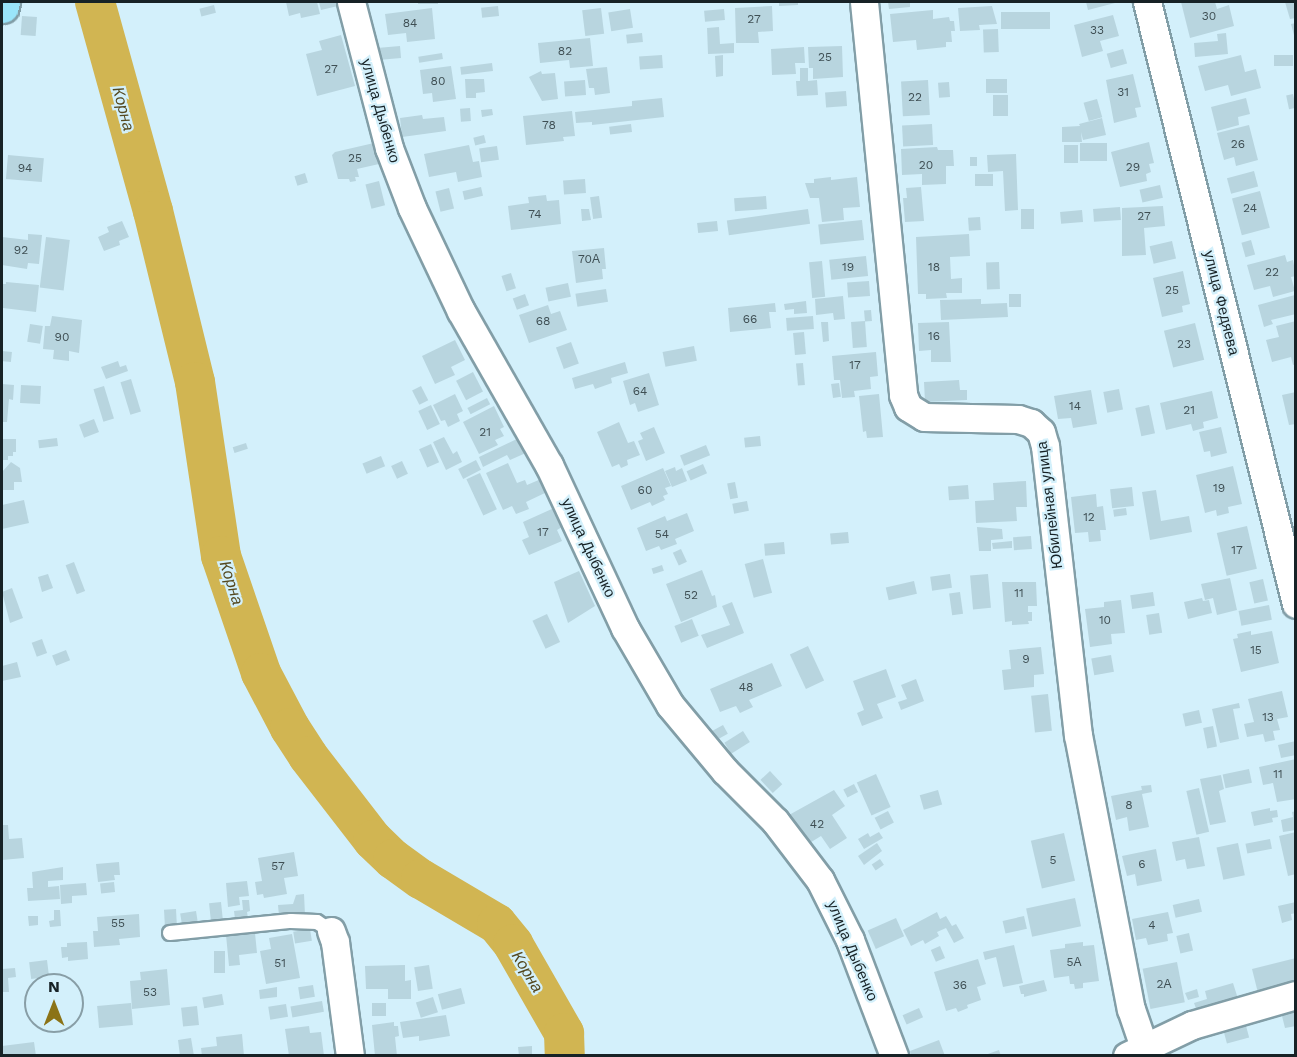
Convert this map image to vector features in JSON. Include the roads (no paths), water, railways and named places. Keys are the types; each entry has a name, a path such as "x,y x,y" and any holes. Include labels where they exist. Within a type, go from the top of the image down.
{"main road":[{"path":"2,6 3,2"}],"street":[{"name":"улица Дыбенко","path":"351,2 389,148 412,208 461,311 549,465 620,618 649,672 693,734 775,821 820,880 850,940 894,1056"},
{"name":"Юбилейная улица","path":"864,2 903,395 908,407 924,417 1018,419 1031,423 1041,432 1045,446 1078,735 1131,1009 1135,1051"},
{"name":"улица Федяева","path":"1147,2 1296,604"},
{"path":"331,931 335,942 350,1056"},
{"path":"1135,1051 1192,1025 1296,995"}],"lane":[{"path":"170,933 291,921 317,922 331,931"}],"waterway":[{"name":"Корна","path":"95,2 153,211 195,382 221,556 261,673 290,728 308,756 373,840 393,859 421,879 497,924 513,944 564,1033 565,1056"}]}
